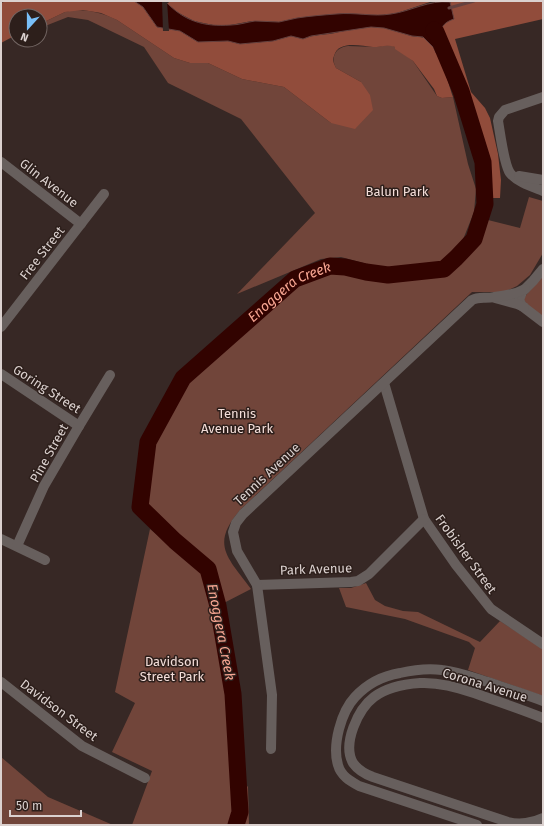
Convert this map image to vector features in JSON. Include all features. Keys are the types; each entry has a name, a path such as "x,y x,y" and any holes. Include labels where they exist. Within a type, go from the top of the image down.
{"street":[{"path":"543,97 505,110 498,118 507,165 510,172 513,176 543,191"},
{"name":"Glin Avenue","path":"1,162 81,224"},
{"path":"513,176 543,180"},
{"name":"Free Street","path":"1,327 104,194"},
{"path":"542,269 521,293 519,300 520,304 543,322"},
{"name":"Tennis Avenue","path":"271,749 272,695 257,585 237,551 232,532 236,523 243,514 472,300 478,298 493,298 512,294 525,289"},
{"name":"Tennis Avenue","path":"493,298 524,307"},
{"name":"Goring Street","path":"1,374 79,426"},
{"name":"Pine Street","path":"17,546 44,486 110,375"},
{"name":"Frobisher Street","path":"384,383 424,519 456,565 491,609 543,644"},
{"name":"Park Avenue","path":"257,585 358,581 369,574 424,519"},
{"path":"1,539 45,560"},
{"name":"Corona Avenue","path":"477,825 359,786 342,774 338,766 336,756 337,740 340,725 346,712 354,698 377,680 406,672 443,670 466,675 543,701"},
{"name":"Davidson Street","path":"1,682 82,746 145,778"},
{"name":"Corona Avenue","path":"543,718 492,699 441,684 417,683 379,694 367,704 358,718 352,732 350,744 350,757 358,769 373,777 508,822 536,821 543,818"},
{"path":"370,789 373,777"}],"green space":[{"name":"Balun Park","path":"74,10 96,12 107,15 174,58 190,63 208,63 242,79 284,87 331,123 361,82 336,68 334,64 334,56 337,50 348,46 375,47 390,45 395,47 413,61 437,96 442,98 453,97 468,164 476,189 474,212 464,237 455,253 438,265 427,266 408,265 382,268 341,257 321,259 237,294 315,213 241,119 168,83 144,47 88,20 68,17 48,25 48,20 65,12"},
{"name":"Tennis Avenue Park","path":"529,197 543,201 543,253 530,275 517,286 504,292 472,292 241,509 226,532 224,541 225,550 235,568 251,589 218,606 208,569 175,541 140,507 148,442 183,378 295,279 330,266 345,267 388,275 444,269 474,239 485,204 488,220 520,228"},
{"path":"543,274 543,319 533,312 523,299"},
{"name":"Davidson Street Park","path":"150,529 207,575 226,689 230,767 248,787 249,825 132,825 152,771 112,752 135,703 115,692"},
{"path":"366,583 375,600 385,606 403,611 418,612 480,642 500,621 543,649 543,696 468,670 475,648 469,642 405,619 346,607 339,588 351,588"},
{"path":"1,757 48,797 113,825 1,825"}],"shaded area":[{"path":"7,1 134,1 143,7 157,27 180,31 198,42 228,41 240,44 273,41 291,36 303,39 364,27 385,28 426,39 431,44 446,74 453,97 442,98 437,96 434,89 413,61 395,49 395,47 356,45 345,46 336,51 333,59 336,68 361,82 370,95 373,110 355,129 331,123 284,87 242,79 208,63 190,63 174,58 117,20 101,13 83,10 65,12 48,20 48,8 8,8 8,39 1,43 1,3"},
{"path":"134,1 165,1 172,8 187,18 203,24 212,25 234,25 255,21 279,22 295,18 321,15 384,15 399,13 427,4 442,2 450,2 454,19 444,24 442,28 441,36 446,50 436,53 434,48 423,37 412,36 384,28 371,27 311,36 303,39 291,36 273,41 240,44 228,41 198,42 180,31 157,27 143,7"},
{"path":"170,1 433,1 397,13 374,16 337,14 297,18 279,22 252,21 230,25 213,25 194,21 175,11 167,4"},
{"path":"445,1 543,1 543,19 455,39 471,92 485,108 490,118 498,154 501,180 500,198 489,198 487,168 478,135 465,95 441,38 442,27 447,21 450,2"}],"pier":[{"path":"162,1 167,1 169,31 163,31"}],"waterway":[{"path":"449,8 474,1"},
{"name":"Enoggera Creek","path":"236,825 240,812 233,694 218,606 208,569 175,541 140,507 148,442 183,378 295,279 330,266 345,267 388,275 444,269 474,239 485,204 483,162 461,91 434,30"}]}
